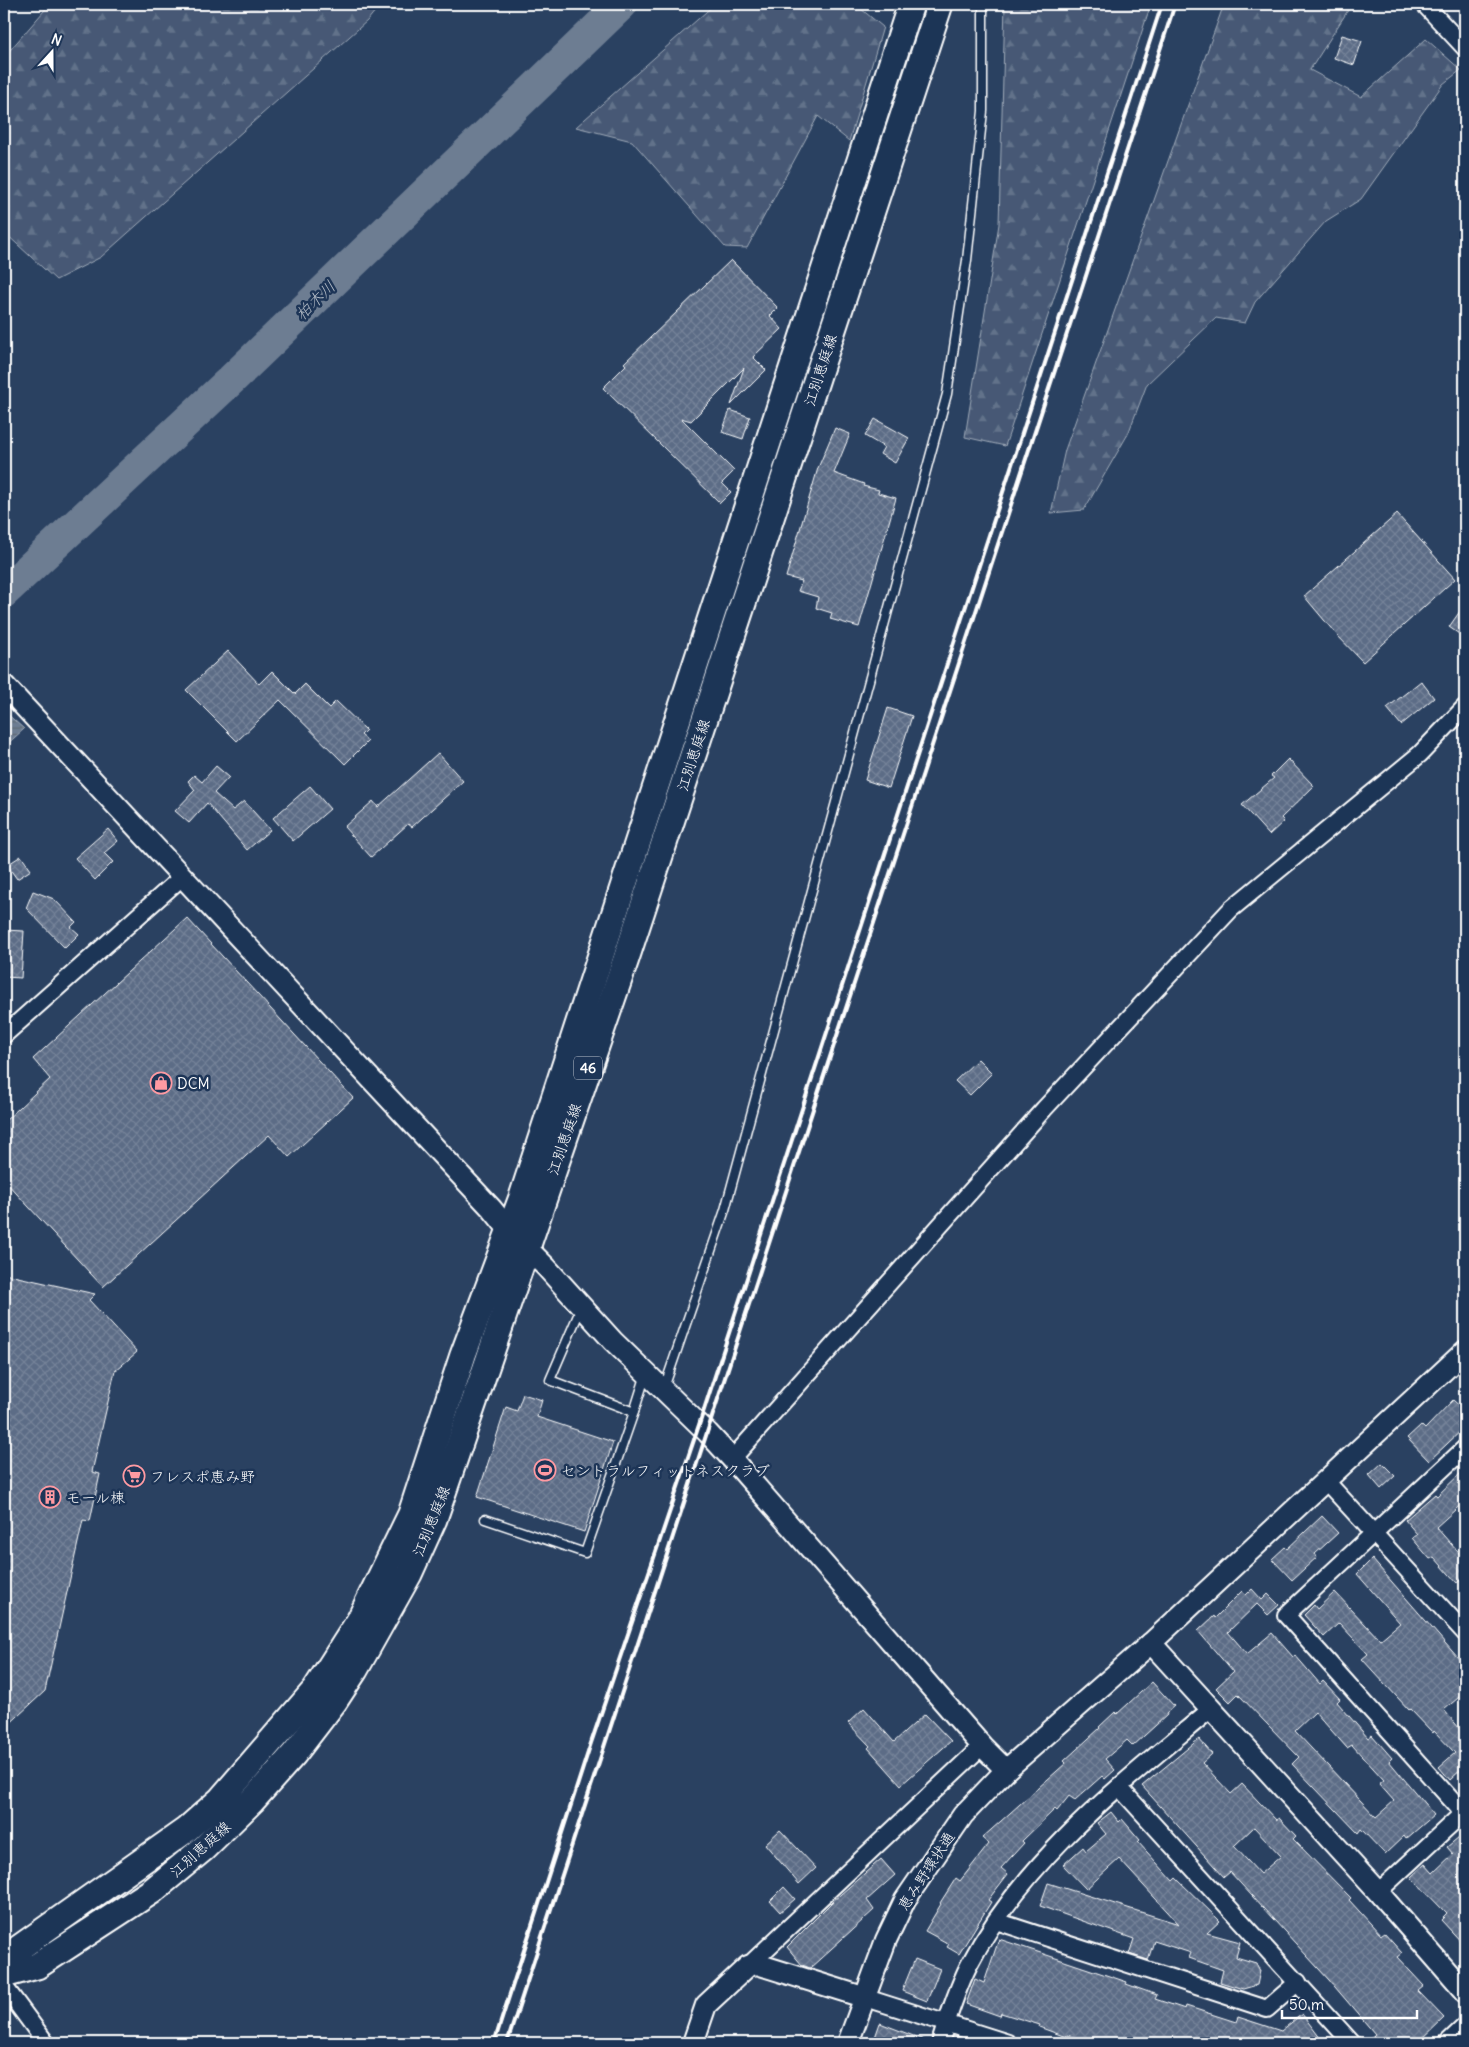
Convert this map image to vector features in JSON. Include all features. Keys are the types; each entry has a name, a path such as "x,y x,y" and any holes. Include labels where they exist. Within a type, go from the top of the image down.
{"main road":[{"name":"江別恵庭線","path":"4,1968 20,1948 186,1830 221,1799 315,1690 359,1621 412,1514 459,1368 522,1197 911,4"},
{"name":"江別恵庭線","path":"4,1975 38,1966 152,1891 196,1854 252,1801 294,1754 334,1702 355,1670 401,1588 434,1519 632,940 940,4"}],"street":[{"path":"1424,4 1465,48"},
{"path":"4,685 613,1341 732,1459 982,1746 1006,1770"},
{"path":"732,1459 1044,1109 1231,909 1420,754 1465,707"},
{"path":"4,1035 182,877"},
{"name":"恵み野環状通","path":"848,2043 863,1997 905,1900 963,1816 1006,1770 1151,1643 1465,1351"},
{"path":"1378,1892 1464,1814 1286,1615 1465,1448"},
{"path":"1325,1480 1465,1633"},
{"path":"1151,1643 1378,1892 1465,1992"},
{"path":"940,2043 969,1965 996,1921 1043,1859 1119,1786 1210,1709"},
{"path":"693,2043 706,2005 982,1746"},
{"path":"1119,1786 1352,2043"},
{"path":"996,1921 1267,2009 1298,1982"},
{"path":"748,1966 757,1964 1008,2043"},
{"path":"4,1986 46,2043"},
{"path":"1447,2043 1465,2026"}],"lane":[{"path":"663,1390 725,1210 947,394 967,260 983,111 984,5 981,4"},
{"path":"582,1306 550,1380 634,1412"},
{"path":"485,1519 585,1554 646,1373"}],"green space":[{"path":"50,4 381,4 367,21 101,257 56,280 4,232 4,57"},
{"path":"715,4 855,4 883,27 849,141 818,116 747,248 725,247 632,141 576,127"},
{"path":"1005,4 1151,4 1005,446 965,437 999,224"},
{"path":"1224,4 1352,4 1310,70 1361,97 1426,39 1461,70 1443,84 1361,199 1326,221 1255,302 1245,323 1216,318 1147,384 1128,434 1084,510 1051,513 1065,450"}],"shaded area":[{"path":"4,711 24,729 4,747"}],"building":[{"path":"1342,35 1362,41 1354,65 1334,58"},
{"path":"731,260 778,308 770,316 782,329 753,357 766,370 731,405 744,368 691,421 681,418 734,471 722,483 731,492 720,503 603,388 626,365 624,363"},
{"path":"730,410 750,417 743,439 722,432"},
{"path":"875,419 909,438 895,463 880,454 884,447 865,436"},
{"path":"835,428 850,434 834,473 864,484 863,486 879,490 878,493 896,498 859,627 830,619 832,613 816,608 818,597 798,591 802,581 786,577 818,468"},
{"path":"1397,514 1455,579 1363,662 1335,633 1304,596"},
{"path":"1465,604 1465,638 1449,627"},
{"path":"228,651 259,684 272,671 295,694 305,684 329,708 336,701 366,730 361,735 368,741 345,764 280,700 237,741 186,690"},
{"path":"1421,681 1434,698 1401,725 1387,708"},
{"path":"888,708 912,716 889,788 865,780"},
{"path":"438,753 463,781 412,827 408,824 371,857 344,827 373,801 378,807"},
{"path":"1288,759 1314,786 1281,818 1284,821 1269,835 1242,805 1274,778 1271,776"},
{"path":"216,766 229,777 214,793 233,810 244,801 270,830 247,850 207,803 189,823 175,811 195,790 188,781 194,775 202,782"},
{"path":"310,786 330,809 293,841 273,818"},
{"path":"108,829 118,841 104,853 113,862 95,880 75,858"},
{"path":"21,856 31,870 17,879 7,865"},
{"path":"33,891 54,899 76,922 71,927 79,934 65,948 26,908"},
{"path":"187,918 353,1098 289,1157 269,1135 103,1287 4,1180 4,1122 50,1079 33,1059"},
{"path":"4,930 24,931 21,978 4,977"},
{"path":"978,1059 992,1073 970,1095 955,1081"},
{"name":"モール棟","path":"4,1274 95,1294 89,1300 137,1352 115,1371 92,1472 100,1474 90,1521 83,1520 45,1691 4,1729"},
{"name":"セントラルフィットネスクラブ","path":"523,1394 542,1400 537,1417 613,1442 584,1532 477,1497 506,1407 517,1411"},
{"path":"1453,1400 1465,1411 1465,1427 1429,1461 1407,1438 1421,1425 1425,1429"},
{"path":"1382,1463 1395,1476 1381,1489 1369,1475"},
{"path":"1465,1469 1465,1501 1436,1527 1465,1560 1465,1576 1457,1583 1434,1557 1430,1559 1412,1538 1417,1534 1405,1520 1435,1494 1437,1496"},
{"path":"1322,1516 1338,1533 1315,1554 1317,1557 1292,1580 1272,1559 1285,1547 1287,1549"},
{"path":"1372,1559 1465,1666 1465,1692 1444,1710 1465,1735 1465,1766 1450,1780 1439,1767 1455,1753 1434,1731 1433,1733 1409,1710 1362,1659 1368,1654 1339,1623 1324,1637 1304,1615 1314,1605 1317,1609 1335,1592 1380,1640 1400,1623 1357,1574"},
{"path":"1252,1589 1262,1600 1268,1594 1279,1605 1268,1615 1257,1604 1228,1632 1247,1654 1272,1633 1293,1657 1295,1655 1320,1684 1323,1681 1340,1699 1337,1702 1368,1738 1372,1735 1392,1758 1389,1761 1434,1815 1406,1839 1404,1836 1385,1854 1361,1829 1358,1833 1292,1764 1299,1757 1238,1694 1230,1702 1216,1688 1233,1672 1198,1631 1214,1616 1215,1618 1242,1591 1246,1595","holes":["1315,1712 1347,1748 1352,1745 1384,1780 1379,1784 1394,1801 1376,1817 1295,1731"]},
{"path":"1152,1682 1174,1706 1166,1713 1167,1715 1133,1746 1127,1740 1105,1759 1115,1770 1105,1779 1102,1776 1075,1800 1069,1796 1057,1811 1055,1809 1022,1841 1024,1843 1001,1868 1008,1874 988,1900 991,1902 959,1954 947,1947 949,1944 925,1931 956,1878 960,1881 989,1844 982,1838 1066,1763 1064,1761 1115,1712 1117,1714"},
{"path":"864,1708 894,1742 925,1714 951,1741 901,1785 868,1748 870,1746 848,1723"},
{"path":"1199,1739 1212,1754 1202,1763 1231,1794 1242,1784 1276,1820 1279,1818 1296,1836 1293,1839 1351,1898 1349,1900 1381,1935 1384,1933 1402,1953 1397,1957 1424,1986 1418,1991 1444,2018 1418,2043 1365,2043 1375,2034 1329,1980 1230,1872 1224,1877 1142,1786","holes":["1254,1827 1281,1856 1260,1874 1234,1846"]},
{"path":"1111,1812 1119,1822 1122,1819 1140,1840 1138,1842 1173,1881 1176,1878 1220,1921 1207,1933 1240,1942 1236,1957 1256,1963 1260,1971 1257,1985 1243,1989 1220,1982 1223,1970 1189,1958 1191,1953 1154,1941 1148,1960 1129,1954 1134,1939 1040,1906 1048,1883 1179,1924 1119,1859 1086,1889 1063,1865 1083,1847 1086,1851 1106,1834 1097,1823"},
{"path":"780,1830 816,1868 799,1884 765,1844"},
{"path":"1459,1837 1465,1842 1465,1946 1441,1920 1447,1914 1411,1877 1425,1864 1433,1873 1453,1854 1447,1847"},
{"path":"881,1859 895,1875 867,1900 874,1910 810,1968 802,1965 787,1947 833,1901"},
{"path":"784,1887 795,1899 780,1912 770,1901"},
{"path":"999,1939 1127,1982 1126,1984 1157,1995 1155,1999 1185,2009 1186,2006 1236,2022 1238,2017 1281,2031 1302,2014 1324,2043 1094,2043 1067,2035 1066,2037 1039,2027 1040,2025 1001,2013 1000,2016 966,2004 975,1979 984,1983"},
{"path":"915,1959 940,1969 927,2001 902,1991"},
{"path":"880,2023 929,2042 929,2043 873,2043"}],"waterway":[{"name":"柏木川","path":"4,592 231,380 622,4"}],"railway":[{"path":"494,2043 591,1743 699,1425 1162,4"},
{"path":"507,2043 1175,4"}],"place":[{"name":"DCM","path":"161,1083"},
{"name":"セントラルフィットネスクラブ","path":"545,1470"},
{"name":"フレスポ恵み野","path":"134,1476"},
{"name":"モール棟","path":"50,1497"}]}
